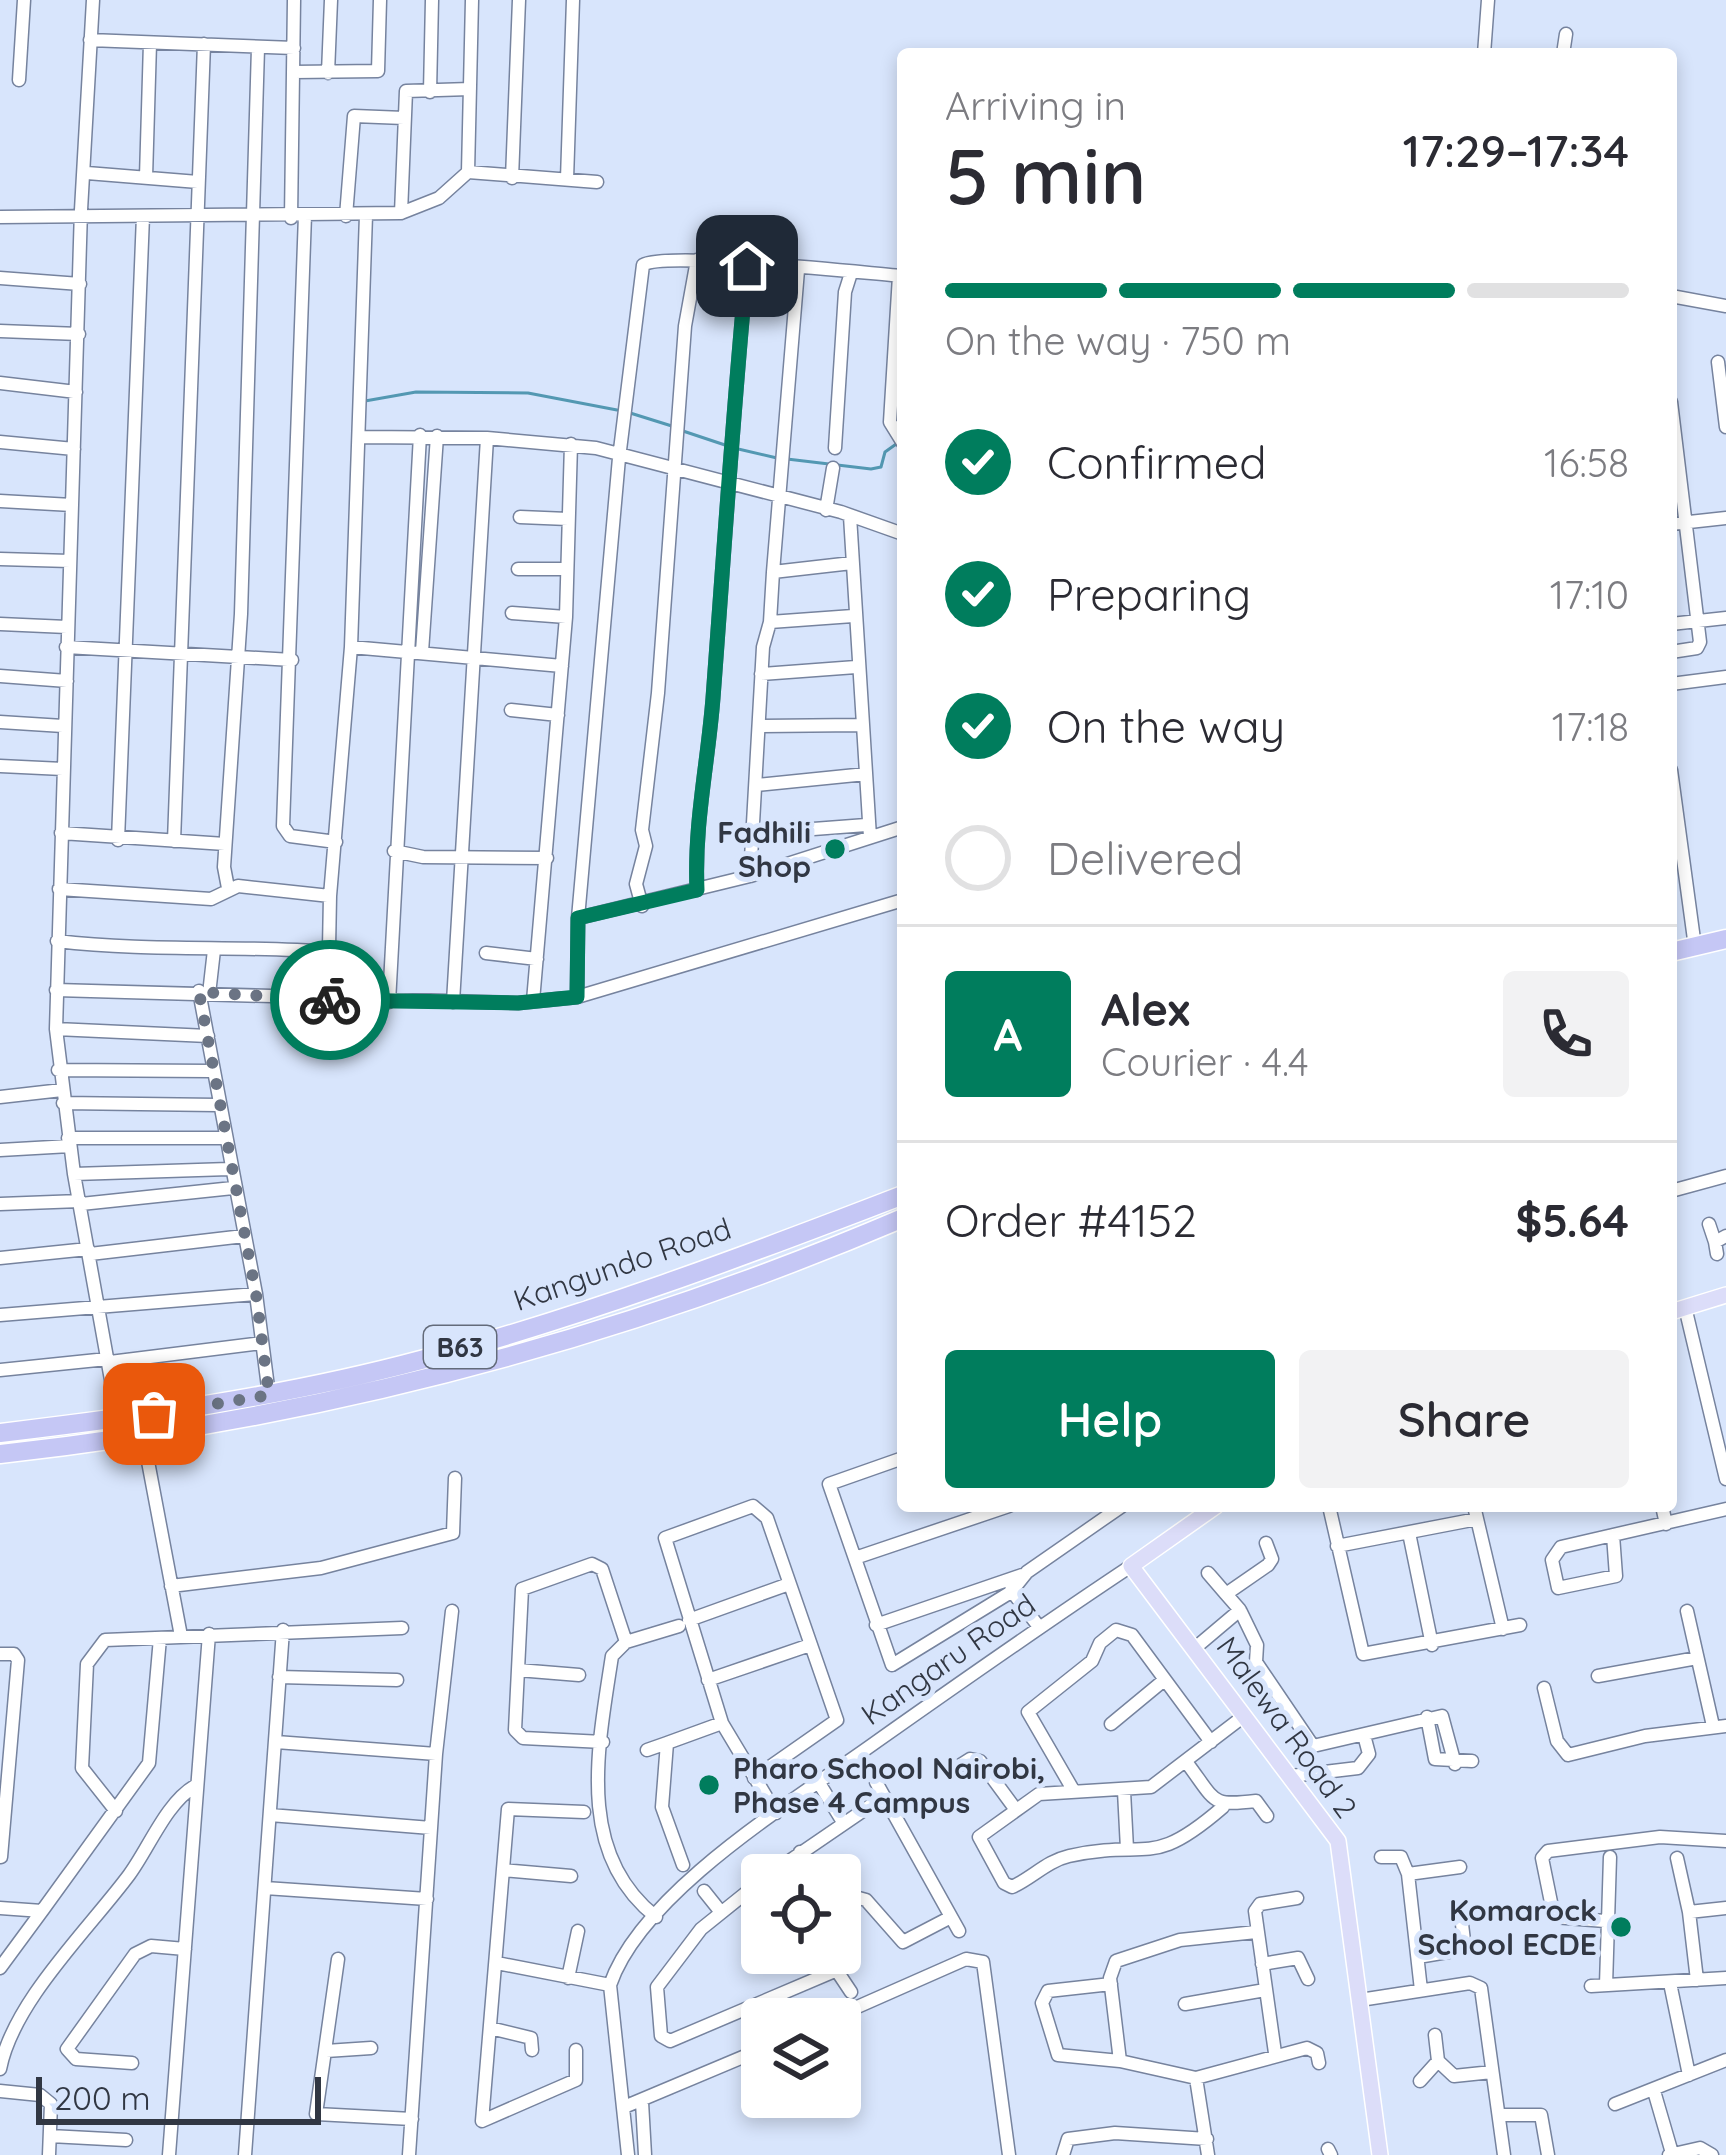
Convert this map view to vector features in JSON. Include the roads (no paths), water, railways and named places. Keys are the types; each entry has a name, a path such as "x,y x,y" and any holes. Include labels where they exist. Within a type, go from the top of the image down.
{"highway":[{"path":"1677,951 1726,939"},
{"name":"Kangundo Road","path":"0,1433 269,1395 426,1358 596,1307 897,1198"},
{"name":"Kangundo Road","path":"0,1454 143,1435 475,1367 712,1294 897,1220"}],"main road":[{"path":"1678,1310 1726,1295"},
{"name":"Kangaru Road","path":"1131,1566 1208,1512"},
{"name":"Malewa Road 2","path":"1131,1566 1338,1841 1380,2155"}],"street":[{"path":"19,80 24,0"},
{"path":"94,0 63,726 56,1029 74,1174 118,1419"},
{"path":"294,0 298,216 292,660 284,831 290,836 336,842"},
{"path":"328,73 331,0"},
{"path":"293,72 377,71 380,0"},
{"path":"430,92 432,0"},
{"path":"0,217 401,214 439,198 468,172 472,0"},
{"path":"512,178 518,0"},
{"path":"567,178 573,0"},
{"path":"1484,48 1488,0"},
{"path":"1564,48 1566,34"},
{"path":"90,40 294,48"},
{"path":"146,178 150,43"},
{"path":"174,841 204,44"},
{"path":"228,888 225,844 236,658 255,74 261,72 258,48"},
{"path":"401,214 406,92 470,89"},
{"path":"346,215 354,116 404,118"},
{"path":"87,172 198,182"},
{"path":"468,172 597,182"},
{"path":"328,1000 330,896 351,647 366,215"},
{"path":"118,840 143,216"},
{"path":"577,997 578,918 619,458 644,265 653,259 697,260 897,276"},
{"path":"642,906 636,884 646,846 642,830 658,693 672,469 697,260"},
{"path":"697,890 695,845 712,710 725,480 747,266"},
{"path":"751,876 761,674 770,622 798,270"},
{"path":"836,448 839,359 851,273"},
{"path":"0,278 80,284"},
{"path":"1677,297 1726,306"},
{"path":"897,329 890,422 897,434"},
{"path":"0,331 79,334"},
{"path":"1718,362 1726,427"},
{"path":"0,382 76,392"},
{"path":"359,437 420,435 571,445 725,480 778,500 897,531"},
{"path":"389,1002 420,435"},
{"path":"422,652 437,436"},
{"path":"454,1002 487,438"},
{"path":"0,442 74,449"},
{"path":"533,1001 566,617 571,445"},
{"path":"1677,463 1700,646 1677,651"},
{"path":"826,510 832,468"},
{"path":"0,501 72,505"},
{"path":"850,516 868,831"},
{"path":"520,517 568,519"},
{"path":"1677,524 1726,518"},
{"path":"0,559 70,561"},
{"path":"773,572 852,563"},
{"path":"518,568 566,568"},
{"path":"512,613 566,617"},
{"path":"770,622 853,616"},
{"path":"1677,623 1726,618"},
{"path":"0,624 67,627"},
{"path":"67,647 292,660"},
{"path":"351,647 407,648 562,666"},
{"path":"761,674 856,667"},
{"path":"0,676 67,681"},
{"path":"1677,683 1726,677"},
{"path":"511,710 558,715"},
{"path":"0,722 63,726"},
{"path":"761,726 860,725"},
{"path":"0,766 63,770"},
{"path":"757,785 866,774"},
{"path":"1677,814 1695,947"},
{"path":"787,831 897,828"},
{"path":"578,918 751,876 868,831"},
{"path":"61,833 225,844"},
{"path":"394,851 423,857 547,857"},
{"path":"59,889 211,899 228,888 330,896"},
{"path":"56,990 389,1002 577,997 897,902"},
{"path":"57,941 329,952"},
{"path":"214,950 204,993 211,1071 256,1294 269,1395"},
{"path":"486,953 537,958"},
{"path":"56,1029 208,1036"},
{"path":"58,1070 211,1071"},
{"path":"0,1097 217,1105"},
{"path":"0,1150 69,1142 223,1138"},
{"path":"74,1174 229,1168"},
{"path":"1677,1188 1726,1176"},
{"path":"0,1204 233,1188"},
{"path":"1708,1224 1720,1244"},
{"path":"0,1258 244,1236"},
{"path":"0,1315 256,1294"},
{"path":"1678,1310 1720,1428 1726,1479"},
{"path":"0,1370 262,1343"},
{"path":"143,1435 181,1636"},
{"path":"897,1460 829,1484 889,1663 896,1665 1114,1512"},
{"path":"171,1586 321,1568 453,1534 455,1478"},
{"path":"754,1778 837,1720 760,1508 674,1533 665,1540 684,1623 722,1723 754,1778 776,1813"},
{"path":"1612,1535 1616,1576 1558,1588 1552,1560 1561,1547 1612,1535 1666,1524 1726,1509"},
{"path":"855,1558 991,1512"},
{"path":"1330,1512 1363,1654 1432,1645 1520,1625"},
{"path":"1337,1546 1409,1533 1475,1512 1503,1629"},
{"path":"1663,1512 1666,1524"},
{"path":"1409,1533 1432,1645"},
{"path":"1226,1594 1268,1564 1266,1543"},
{"path":"603,1742 523,1738 515,1730 522,1589 592,1564 602,1569 626,1642"},
{"name":"Kangaru Road","path":"610,1984 620,1960 676,1892 776,1813 1131,1566"},
{"path":"1208,1573 1240,1610 1257,1645 1256,1662 1313,1746 1427,1717 1433,1756 1455,1764 1472,1761"},
{"path":"656,1917 621,1883 596,1814 612,1656 626,1642 789,1584"},
{"path":"876,1625 1010,1587"},
{"path":"1010,1587 1039,1627"},
{"path":"1195,1648 1240,1610"},
{"path":"409,2155 436,1754 452,1611"},
{"path":"1544,1688 1557,1741 1568,1755 1720,1726 1696,1658 1687,1611"},
{"path":"116,1811 82,1768 87,1664 105,1640 402,1628"},
{"path":"1072,1788 1029,1708 1092,1661 1100,1643 1121,1629 1132,1635 1211,1742"},
{"path":"244,2155 283,1630"},
{"path":"169,2155 209,1634"},
{"path":"0,1968 141,1779 152,1750 160,1638"},
{"path":"708,1680 810,1646"},
{"path":"0,1654 14,1654 18,1660 1,1857"},
{"path":"1598,1676 1696,1658"},
{"path":"518,1670 579,1675"},
{"path":"279,1677 398,1680"},
{"path":"1111,1724 1163,1681"},
{"path":"1244,1716 1150,1787 1072,1788 1039,1794 980,1837 1010,1887 1071,1856 1174,1847 1222,1807 1252,1800 1267,1816"},
{"path":"647,1750 722,1723"},
{"path":"1291,1776 1358,1768 1369,1754 1364,1735"},
{"path":"276,1742 436,1754"},
{"path":"667,1743 662,1807 683,1865"},
{"path":"951,1771 970,1759 980,1761 1016,1810"},
{"path":"1187,1763 1222,1807"},
{"path":"876,1782 959,1931"},
{"path":"819,1783 843,1822"},
{"path":"0,2069 22,2017 146,1851 178,1799 195,1786"},
{"path":"1124,1790 1127,1849"},
{"path":"797,1854 883,1797"},
{"path":"576,2050 576,2080 482,2121 508,1810 584,1812"},
{"path":"270,1815 431,1828"},
{"path":"1605,1921 1554,1917 1542,1858 1548,1852 1660,1837 1726,1841"},
{"path":"1381,1858 1400,1857 1408,1874 1421,1990"},
{"path":"1606,1985 1610,1857"},
{"path":"1677,1858 1696,1980"},
{"path":"1408,1874 1460,1867"},
{"path":"503,1870 571,1876"},
{"path":"265,1888 427,1899"},
{"path":"704,1891 720,1911"},
{"path":"741,1896 720,1911 657,1987 661,2036 670,2041 828,1974"},
{"path":"1275,2053 1256,1932 1257,1906 1297,1898"},
{"path":"861,1899 903,1942 951,1917"},
{"path":"0,1908 42,1911"},
{"path":"1689,1912 1726,1908"},
{"path":"1418,1957 1465,1949 1461,1916"},
{"path":"568,1978 578,1930"},
{"path":"1120,2061 1111,1984 1116,1961 1152,1946 1256,1932"},
{"path":"132,2062 76,2059 67,2049 135,1954 151,1946 184,1948"},
{"path":"1262,1964 1298,1958 1308,1979"},
{"path":"861,2005 966,1959 983,1962 1009,2155"},
{"path":"338,1960 316,2114 412,2119"},
{"path":"497,1963 610,1984 628,2155"},
{"path":"840,1974 851,1992"},
{"path":"1591,1987 1726,1978"},
{"path":"1360,2000 1470,1983 1481,1988 1504,2155"},
{"path":"1670,1983 1689,2075"},
{"path":"1111,1984 1055,1988 1042,2003 1058,2054 1120,2061 1196,2078 1244,2069 1275,2053 1307,2048 1317,2053 1319,2063"},
{"path":"1185,2004 1264,1990"},
{"path":"490,2028 531,2038 532,2050"},
{"path":"1435,2036 1438,2061 1454,2076 1492,2072"},
{"path":"326,2051 371,2048"},
{"path":"624,2107 741,2058"},
{"path":"1615,2104 1726,2060"},
{"path":"1420,2081 1438,2061"},
{"path":"1196,2078 1208,2155"},
{"path":"0,2091 47,2099 53,2112 49,2155"},
{"path":"1654,2091 1671,2154 1700,2148 1712,2155"},
{"path":"642,2102 645,2155"},
{"path":"1498,2115 1541,2115 1548,2155"},
{"path":"1063,2155 1068,2139 1115,2133 1207,2139"},
{"path":"50,2136 126,2140"}],"waterway":[{"path":"365,401 416,392 528,393 617,410"},
{"path":"627,412 675,427"},
{"path":"683,431 725,445"},
{"path":"787,459 871,469 881,467 885,452 897,443"},
{"path":"734,448 777,458"}],"place":[{"name":"Fadhili Shop","path":"835,849"},
{"name":"Pharo School Nairobi, Phase 4 Campus","path":"709,1785"},
{"name":"Komarock School ECDE","path":"1621,1927"}]}
